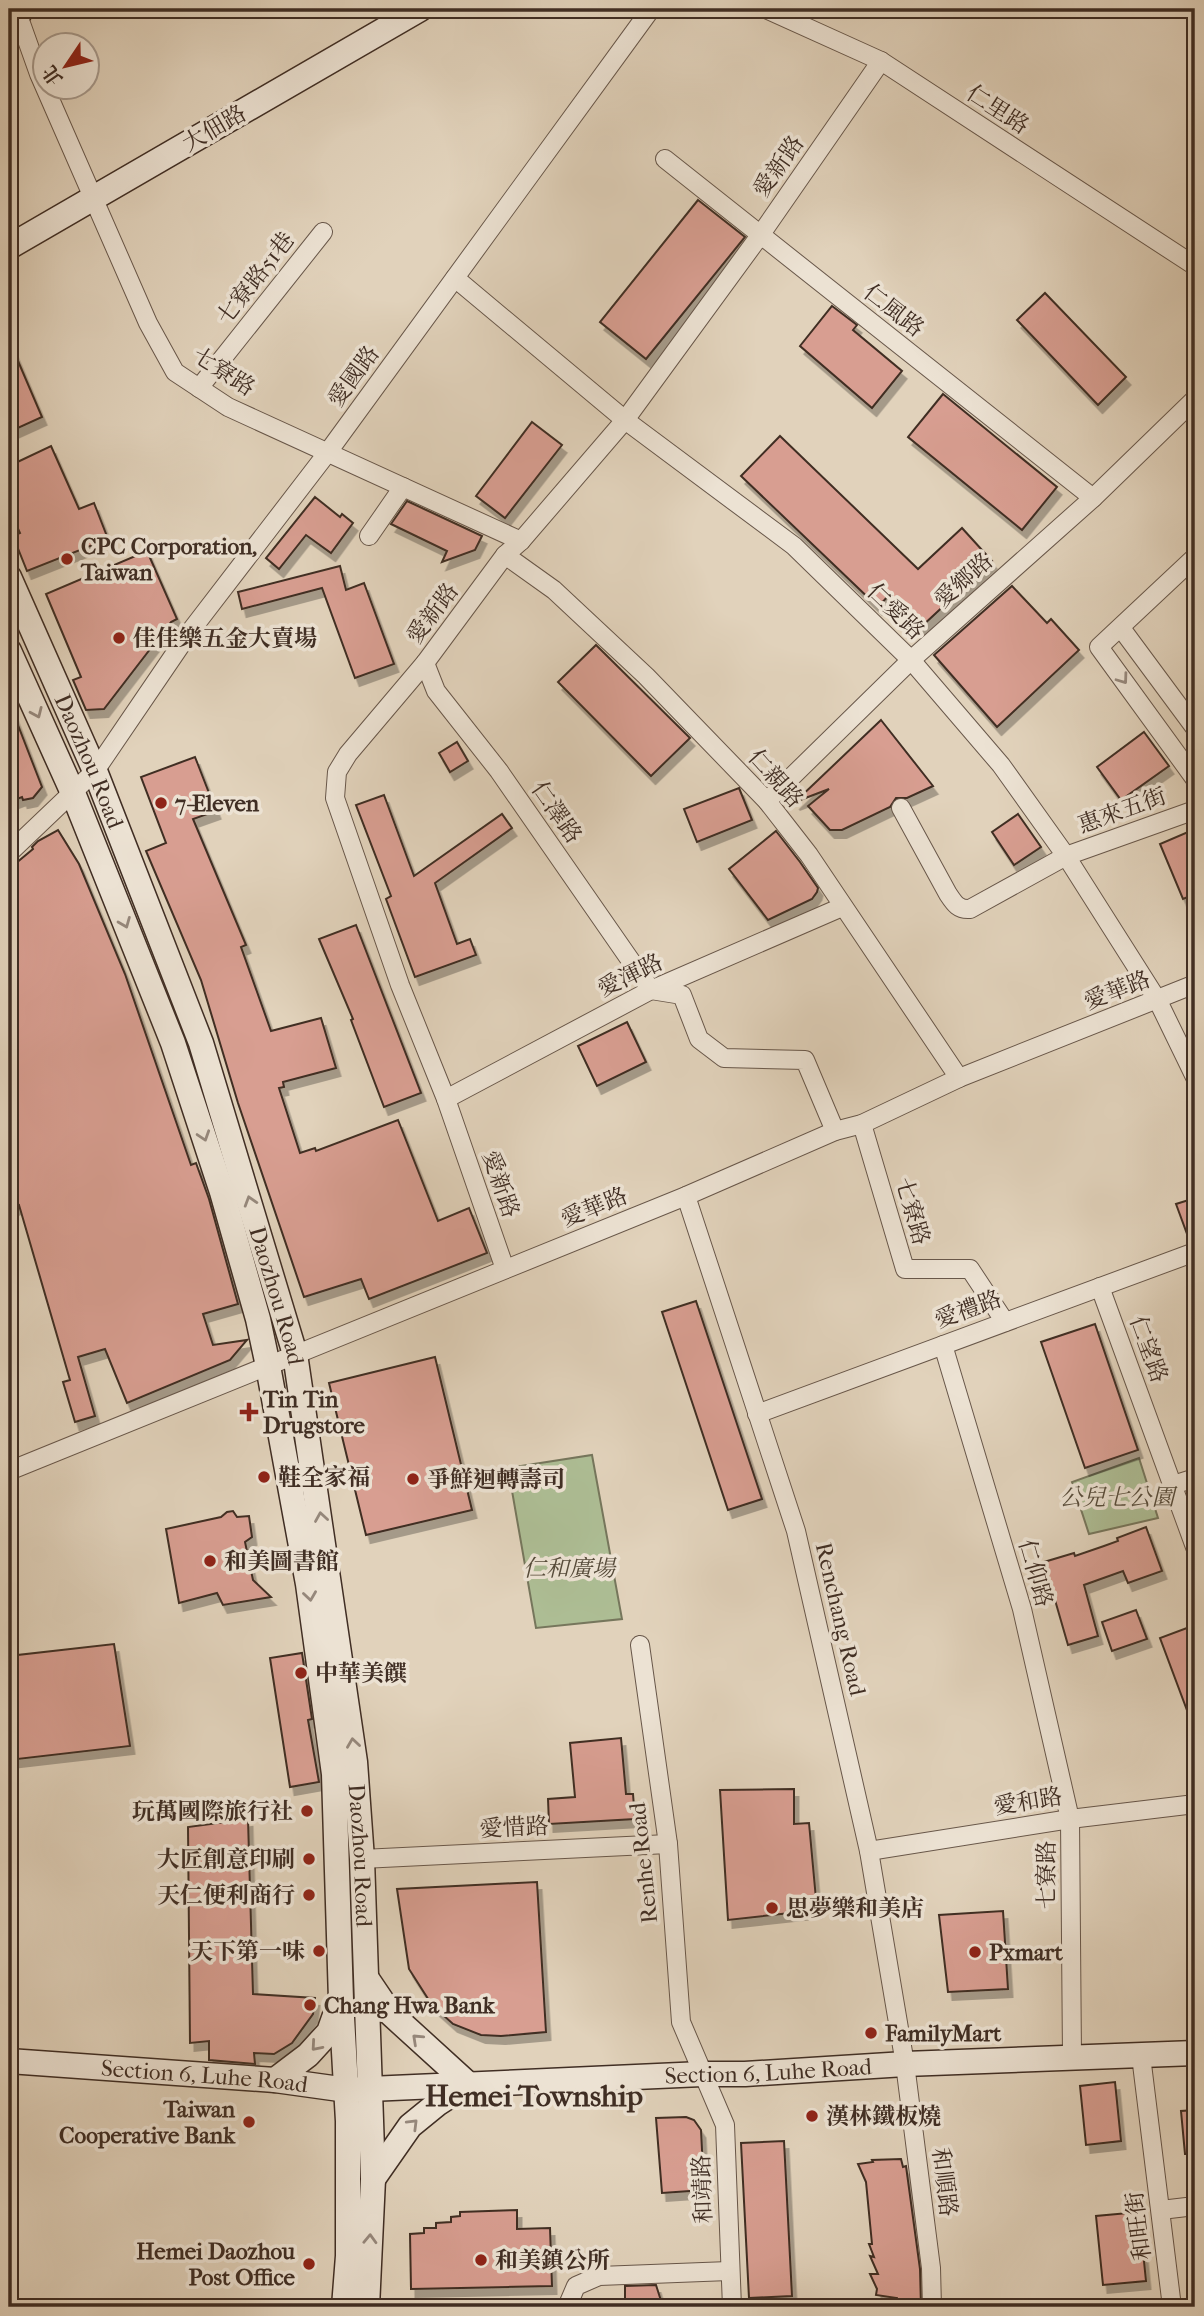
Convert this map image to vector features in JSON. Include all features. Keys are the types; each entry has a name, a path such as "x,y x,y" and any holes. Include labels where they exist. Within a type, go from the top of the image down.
{"main road":[{"name":"大佃路","path":"9,247 420,9"},
{"name":"Daozhou Road","path":"9,577 95,771 201,1043 295,1354 355,1762 362,1859 367,1978 344,2307"},
{"name":"Daozhou Road","path":"9,651 73,793 173,1043 222,1192 258,1319 308,1584 334,1773 341,2000 373,2179 367,2307"},
{"path":"367,1978 390,2013 468,2084 410,2126 373,2179"},
{"path":"275,2080 308,2055 329,2032 341,2000"},
{"name":"Section 6, Luhe Road","path":"9,2061 275,2080 359,2090 745,2074 905,2063 1195,2053"}],"street":[{"name":"愛國路","path":"9,853 95,771 189,633 328,452 651,9"},
{"name":"仁里路","path":"766,9 881,61 1195,267"},
{"name":"七寮路","path":"16,17 148,323 176,372 228,407 521,541"},
{"name":"愛新路","path":"505,1269 446,1099 400,985 335,798 337,772 348,754 425,663 505,555 521,541 625,420 761,234 881,61"},
{"name":"仁風路","path":"666,159 1093,498"},
{"name":"七寮路51巷","path":"199,388 323,232"},
{"name":"仁愛路","path":"455,278 625,420 794,546 911,660 1001,765 1066,856 1158,1001 1195,1077"},
{"name":"愛鄉路","path":"767,802 911,660 1093,498 1195,399"},
{"path":"369,536 403,487"},
{"name":"仁親路","path":"505,555 554,590 575,609 646,676 767,802 809,855 959,1078"},
{"path":"1195,557 1099,647 1195,779"},
{"path":"1121,628 1195,728"},
{"name":"仁澤路","path":"425,663 436,691 499,771 651,990"},
{"name":"惠來五街","path":"901,808 948,894 956,906 963,910 970,909 1066,856 1195,810"},
{"name":"愛渾路","path":"446,1099 651,990 842,907"},
{"name":"愛華路","path":"9,1471 686,1196 835,1131 862,1124 959,1078 1195,985"},
{"path":"651,990 682,995 699,1039 724,1058 805,1060 835,1131"},
{"name":"七寮路","path":"862,1124 905,1269 970,1269 1005,1322"},
{"name":"Renchang Road","path":"686,1196 796,1531 869,1851 905,2063"},
{"name":"愛禮路","path":"757,1414 1195,1252"},
{"name":"仁望路","path":"1100,1287 1195,1547"},
{"name":"仁仰路","path":"943,1345 1022,1609 1070,1819"},
{"path":"1173,1485 1195,1478"},
{"name":"Renhe Road","path":"640,1645 668,1844 681,2022 702,2074"},
{"name":"愛和路","path":"869,1851 1070,1819 1195,1804"},
{"name":"七寮路","path":"1070,1819 1072,2057"},
{"name":"愛惜路","path":"362,1859 668,1844"},
{"name":"和旺街","path":"1141,2056 1172,2307"},
{"name":"和順路","path":"905,2063 931,2268 932,2307"},
{"name":"和靖路","path":"702,2074 725,2125 732,2307"},
{"path":"1161,2210 1195,2206"},
{"path":"567,2307 576,2286 599,2276 729,2271"}],"green space":[{"name":"仁和廣場","path":"592,1455 622,1619 536,1628 508,1468"},
{"name":"公兒七公園","path":"1139,1458 1158,1518 1089,1534 1072,1482"}],"building":[{"path":"698,200 745,237 646,359 600,322"},
{"path":"1045,293 1126,377 1098,405 1017,320"},
{"path":"832,306 857,325 853,330 902,371 872,408 800,346"},
{"path":"9,340 42,417 9,432"},
{"path":"943,394 1057,487 1022,530 908,437"},
{"path":"532,422 562,445 505,518 476,496"},
{"path":"780,436 918,569 962,528 992,561 921,627 890,594 878,607 741,476"},
{"path":"51,446 79,509 94,503 108,539 27,571 13,536 20,533 9,509 9,466"},
{"path":"315,497 340,517 342,514 353,523 331,553 306,535 279,569 266,558"},
{"path":"407,501 482,536 475,550 442,562 447,551 391,524"},
{"path":"147,551 177,619 171,622 104,709 86,710 73,680 81,677 46,594"},
{"path":"340,566 346,590 364,583 394,664 355,678 322,588 242,609 238,592"},
{"path":"1012,586 1047,623 1051,619 1079,650 997,727 934,655"},
{"path":"596,645 690,738 651,776 558,682"},
{"path":"9,702 42,787 33,798 23,800 22,797 9,802"},
{"path":"881,720 933,786 907,798 896,798 890,807 842,830 830,830 808,806 829,789 795,802"},
{"path":"1144,732 1169,766 1121,800 1097,767"},
{"path":"457,742 468,761 450,772 439,753"},
{"path":"195,757 216,811 193,819 246,945 241,947 271,1031 321,1018 336,1068 283,1082 284,1087 279,1088 300,1153 315,1148 316,1151 398,1120 438,1221 469,1208 487,1253 369,1299 361,1279 304,1297 238,1103 201,980 146,851 166,843 141,777"},
{"path":"739,788 752,820 697,842 684,809"},
{"path":"384,795 414,876 502,814 512,828 435,883 457,944 470,939 476,955 415,977 386,899 391,896 356,805"},
{"path":"1018,814 1041,847 1014,865 992,832"},
{"path":"1195,829 1195,894 1183,899 1160,844"},
{"path":"58,830 79,864 125,974 191,1165 196,1163 209,1199 238,1304 203,1314 213,1345 247,1340 230,1360 127,1403 105,1349 78,1357 95,1416 75,1422 63,1382 70,1380 19,1205 9,1209 9,869 33,849 38,841"},
{"path":"776,831 818,888 812,899 768,920 729,869"},
{"path":"356,925 421,1093 384,1107 351,1020 353,1019 319,939"},
{"path":"627,1022 646,1062 597,1086 578,1046"},
{"path":"1195,1198 1195,1241 1190,1242 1176,1204"},
{"path":"696,1301 762,1499 728,1510 662,1312"},
{"path":"1095,1324 1138,1450 1085,1468 1041,1342"},
{"path":"435,1357 472,1510 366,1535 329,1383"},
{"name":"和美圖書館","path":"233,1511 237,1517 249,1516 252,1537 245,1542 253,1580 271,1597 223,1605 217,1593 179,1603 166,1529 221,1517"},
{"path":"1146,1527 1162,1571 1128,1583 1123,1571 1084,1585 1098,1636 1068,1645 1044,1562 1074,1553 1075,1556 1118,1541 1117,1538"},
{"path":"1136,1610 1147,1639 1112,1651 1102,1622"},
{"path":"1195,1625 1195,1728 1194,1729 1160,1638"},
{"path":"114,1644 130,1746 9,1760 9,1656"},
{"path":"302,1653 312,1719 308,1720 319,1782 290,1787 270,1658"},
{"path":"621,1738 626,1794 633,1794 635,1819 549,1824 548,1799 575,1797 570,1743"},
{"path":"794,1789 794,1824 809,1823 817,1910 728,1920 720,1790"},
{"path":"248,1819 253,1994 315,1998 313,2014 292,2043 274,2054 254,2053 255,2064 209,2060 209,2041 190,2043 188,1827"},
{"path":"537,1882 546,2032 481,2035 453,2024 432,2005 409,1969 397,1889"},
{"name":"Pxmart","path":"1003,1911 1008,1989 948,1992 939,1915"},
{"path":"1115,2082 1121,2141 1086,2145 1080,2086"},
{"path":"1195,2110 1195,2154 1185,2154 1181,2111"},
{"path":"686,2117 694,2120 701,2130 704,2190 662,2193 656,2118"},
{"path":"784,2141 792,2296 749,2298 741,2143"},
{"path":"901,2159 903,2167 906,2166 920,2269 921,2307 897,2307 897,2298 876,2295 877,2289 870,2274 878,2274 870,2256 874,2257 869,2244 872,2244 866,2182 858,2164 873,2162 872,2160"},
{"name":"和美鎮公所","path":"517,2210 517,2229 550,2228 552,2286 411,2289 410,2234 424,2233 424,2228 436,2228 436,2223 451,2222 451,2217 460,2216 460,2212"},
{"path":"1139,2212 1146,2281 1103,2285 1096,2216"},
{"path":"656,2285 663,2307 625,2307 625,2286"}],"place":[{"name":"CPC Corporation, Taiwan","path":"67,559"},
{"name":"佳佳樂五金大賣場","path":"119,638"},
{"name":"7-Eleven","path":"161,803"},
{"name":"Tin Tin Drugstore","path":"249,1412"},
{"name":"鞋全家福","path":"264,1477"},
{"name":"爭鮮迴轉壽司","path":"413,1479"},
{"name":"和美圖書館","path":"210,1561"},
{"name":"中華美饌","path":"301,1673"},
{"name":"玩萬國際旅行社","path":"307,1811"},
{"name":"大匠創意印刷","path":"309,1859"},
{"name":"天仁便利商行","path":"309,1895"},
{"name":"思夢樂和美店","path":"772,1908"},
{"name":"天下第一味","path":"319,1951"},
{"name":"Pxmart","path":"975,1952"},
{"name":"Chang Hwa Bank","path":"310,2005"},
{"name":"FamilyMart","path":"871,2033"},
{"name":"漢林鐵板燒","path":"812,2116"},
{"name":"Taiwan Cooperative Bank","path":"249,2122"},
{"name":"和美鎮公所","path":"481,2260"},
{"name":"Hemei Daozhou Post Office","path":"309,2264"}],"district":[{"name":"Hemei Township","path":"534,2096"}]}
